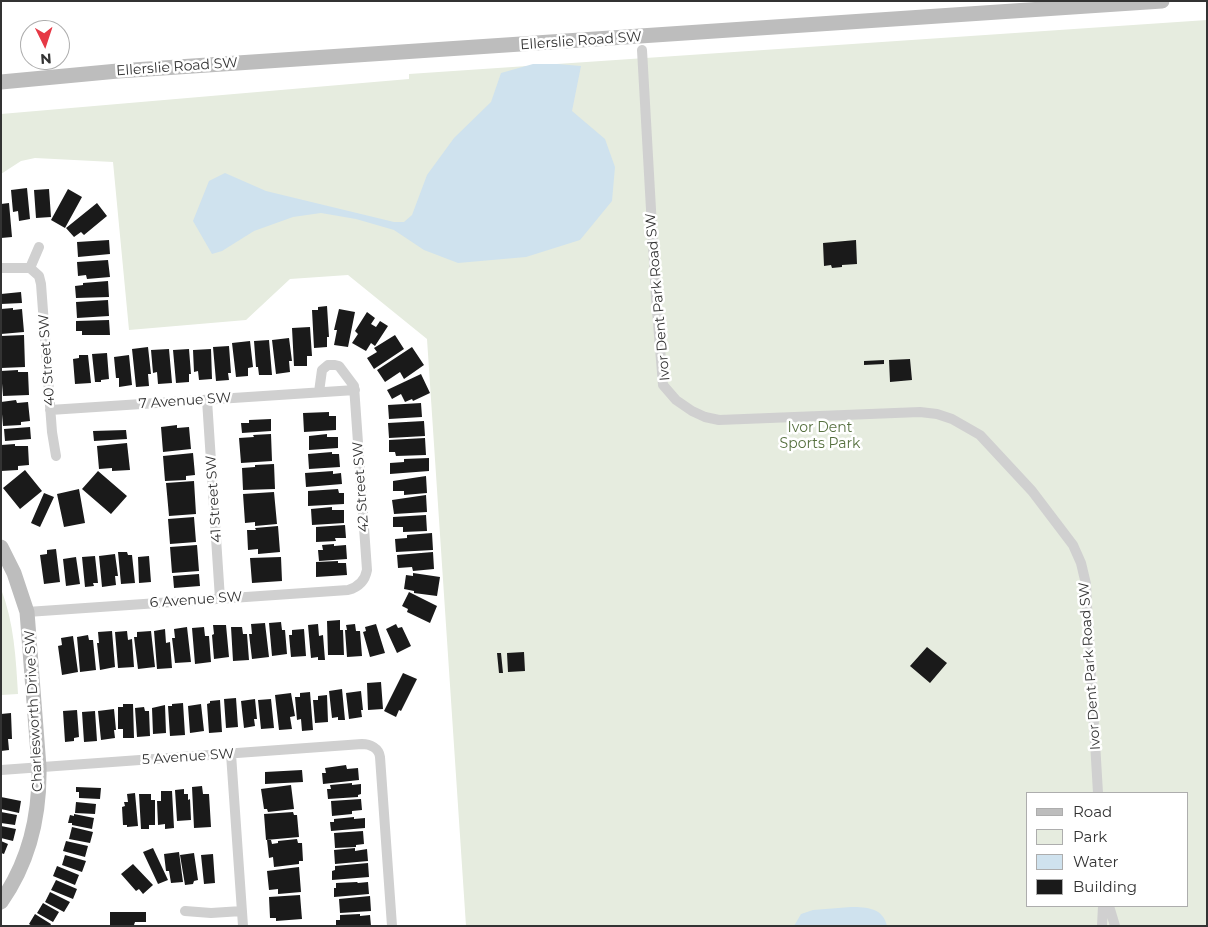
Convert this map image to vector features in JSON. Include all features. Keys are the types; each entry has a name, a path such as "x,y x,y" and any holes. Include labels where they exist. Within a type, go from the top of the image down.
{"main road":[{"name":"Ellerslie Road SW","path":"1,82 118,71 1162,1"},
{"name":"Charlesworth Drive SW","path":"1,547 14,573 27,612 40,767 38,808 30,843 15,878 1,902"}],"street":[{"name":"Ivor Dent Park Road SW","path":"642,50 663,385 676,400 692,411 705,417 719,420 920,412 937,414 952,419 980,435 1032,491 1073,545 1081,563 1086,584 1098,792"},
{"path":"1,268 30,268 39,247"},
{"name":"40 Street SW","path":"30,268 39,276 41,284 50,410 56,456"},
{"path":"319,392 322,370 332,364 339,366 343,370 352,382 355,390"},
{"name":"7 Avenue SW","path":"50,410 355,390"},
{"name":"42 Street SW","path":"355,390 367,570 362,582"},
{"name":"41 Street SW","path":"207,400 220,598"},
{"name":"6 Avenue SW","path":"27,612 348,590 362,582"},
{"name":"5 Avenue SW","path":"1,770 362,744 374,747 380,753 392,926"},
{"path":"231,754 243,926"},
{"path":"1102,926 1103,907"},
{"path":"1109,907 1116,926"},
{"path":"185,912 242,911"}],"green space":[{"name":"Ivor Dent Sports Park","path":"1207,20 1207,926 466,926 427,339 348,275 290,279 246,320 129,330 113,162 35,158 21,161 1,174 1,114 409,79 409,74"},
{"path":"1,589 12,627 18,694 1,695"}],"water":[{"path":"533,64 581,66 572,111 605,139 615,167 612,201 580,240 526,257 458,263 424,250 394,230 356,219 321,213 293,217 254,231 222,251 212,254 193,221 209,181 225,173 266,191 394,222 404,222 412,215 427,175 454,138 491,102 501,73"},
{"path":"863,907 878,912 882,915 887,926 794,926 801,914 813,910"}],"building":[{"path":"27,188 30,219 19,221 18,211 13,212 11,190"},
{"path":"49,189 51,217 36,218 34,190"},
{"path":"68,189 82,197 65,228 51,220"},
{"path":"9,203 12,237 1,238 1,204"},
{"path":"97,203 107,216 84,235 81,232 74,237 66,228"},
{"path":"109,240 110,254 78,257 77,242"},
{"path":"856,240 857,264 832,268 831,265 824,266 823,243"},
{"path":"108,260 110,277 87,279 86,275 78,276 77,262"},
{"path":"108,281 109,297 76,298 75,286 83,285 83,283"},
{"path":"21,292 22,303 1,304 1,294"},
{"path":"108,300 109,316 77,318 76,302"},
{"path":"327,306 329,337 327,337 327,347 314,348 312,310 318,310 318,307"},
{"path":"13,308 13,310 22,309 24,332 1,334 1,309"},
{"path":"339,309 355,312 348,347 334,345 337,330 334,330"},
{"path":"367,312 375,318 371,324 376,327 380,321 388,326 375,346 371,343 366,351 352,343 358,334 355,331"},
{"path":"109,320 110,335 82,335 82,331 76,331 76,321"},
{"path":"310,327 312,356 307,356 307,366 294,366 292,328"},
{"path":"24,335 25,367 1,368 1,336"},
{"path":"395,335 404,349 374,369 367,358 377,352 374,348"},
{"path":"289,338 292,361 289,361 290,372 276,374 272,340"},
{"path":"269,340 272,375 259,375 258,367 256,367 254,341"},
{"path":"250,341 253,367 248,368 248,376 236,377 232,343"},
{"path":"229,346 231,373 228,373 229,380 216,381 213,347"},
{"path":"148,347 151,374 148,374 149,386 136,387 132,349"},
{"path":"412,347 424,365 404,379 400,372 385,382 377,370"},
{"path":"169,349 172,383 158,384 157,372 153,373 151,350"},
{"path":"189,349 191,374 189,374 189,382 176,383 173,350"},
{"path":"211,349 212,379 199,380 198,371 194,372 193,350"},
{"path":"107,353 109,379 95,382 92,354"},
{"path":"79,355 88,355 91,383 75,384 73,359 79,358"},
{"path":"129,355 132,385 119,387 114,357"},
{"path":"910,359 912,380 890,382 889,360"},
{"path":"884,360 884,364 864,365 864,361"},
{"path":"18,370 18,372 28,372 29,395 3,396 1,371"},
{"path":"421,374 430,393 413,401 412,399 405,402 401,394 392,399 387,390"},
{"path":"16,400 17,403 28,402 30,421 21,422 21,425 3,426 1,402"},
{"path":"421,403 422,417 389,419 388,405"},
{"path":"329,412 329,416 336,416 336,430 304,432 303,413"},
{"path":"271,419 271,431 242,433 241,423 249,423 249,420"},
{"path":"424,421 425,436 389,438 388,423"},
{"path":"177,425 177,428 189,427 191,449 163,452 161,427"},
{"path":"30,427 31,439 5,441 4,429"},
{"path":"126,430 127,439 94,441 93,431"},
{"path":"271,434 272,461 241,463 239,438"},
{"path":"327,434 327,437 338,437 338,448 309,450 309,436"},
{"path":"425,438 426,455 396,456 395,452 389,452 389,440"},
{"path":"127,443 130,470 112,471 112,468 99,469 97,446"},
{"path":"15,444 15,446 28,446 29,465 18,466 18,470 1,471 1,445"},
{"path":"332,452 332,454 339,454 340,467 309,469 308,454"},
{"path":"193,453 195,475 186,476 186,480 165,481 163,456"},
{"path":"429,458 429,471 390,474 390,463 404,462 404,459"},
{"path":"274,464 275,489 243,490 242,468"},
{"path":"25,470 42,491 20,509 3,488"},
{"path":"98,471 127,496 111,514 82,489"},
{"path":"333,471 333,474 341,473 342,484 306,487 305,473"},
{"path":"426,476 427,493 404,495 404,491 393,491 393,481"},
{"path":"194,481 196,514 169,516 166,483"},
{"path":"79,489 85,523 64,527 57,494"},
{"path":"338,489 339,493 344,493 344,504 308,506 308,491"},
{"path":"274,492 277,524 255,526 255,522 245,523 243,494"},
{"path":"44,493 54,497 40,527 31,523"},
{"path":"426,495 427,512 394,514 392,500"},
{"path":"332,507 332,510 344,510 344,523 312,525 311,509"},
{"path":"426,515 427,531 403,532 403,527 393,527 393,517"},
{"path":"194,517 196,542 170,544 168,519"},
{"path":"345,525 346,538 335,538 336,541 316,542 316,527"},
{"path":"278,526 280,552 258,554 258,549 248,550 247,530"},
{"path":"432,533 433,550 396,552 395,539 407,538 407,535"},
{"path":"334,544 334,546 346,545 347,559 319,561 318,550 323,550 322,545"},
{"path":"197,545 199,571 172,573 170,547"},
{"path":"56,549 60,582 44,584 40,555 47,554 47,550"},
{"path":"118,552 127,552 128,555 132,555 135,583 121,584"},
{"path":"433,552 434,569 413,571 412,567 398,568 397,555"},
{"path":"115,554 118,576 115,576 116,585 102,587 99,556"},
{"path":"95,556 98,583 93,583 94,586 85,587 82,557"},
{"path":"149,556 151,582 139,583 138,557"},
{"path":"76,557 80,584 66,586 63,559"},
{"path":"281,557 282,581 252,583 250,558"},
{"path":"338,561 338,563 346,563 347,575 316,577 316,562"},
{"path":"413,573 440,577 437,596 414,593 414,591 404,589 406,575 413,576"},
{"path":"199,574 200,586 174,588 173,576"},
{"path":"409,592 437,606 430,623 407,612 408,609 402,606"},
{"path":"340,620 340,630 343,630 344,655 328,655 327,621"},
{"path":"281,622 282,630 285,630 287,654 272,656 269,623"},
{"path":"265,623 269,657 252,659 249,634 252,634 251,624"},
{"path":"318,624 319,636 323,635 325,660 318,660 318,657 311,658 308,625"},
{"path":"355,624 356,631 360,631 362,656 347,657 346,625"},
{"path":"376,624 385,653 370,657 363,632 366,631 365,627"},
{"path":"396,624 398,628 402,627 411,646 397,653 386,629"},
{"path":"213,625 226,625 229,657 214,659"},
{"path":"187,627 191,662 175,663 172,638 175,638 174,629"},
{"path":"204,627 205,636 209,636 211,662 195,664 192,628"},
{"path":"231,627 242,627 243,634 247,634 249,660 233,661"},
{"path":"165,629 166,643 170,642 172,668 157,669 154,631"},
{"path":"304,629 306,656 291,657 289,635 292,635 292,630"},
{"path":"112,631 115,667 100,670 97,643 99,643 98,632"},
{"path":"127,631 128,640 132,639 134,667 118,668 115,632"},
{"path":"151,631 155,667 138,669 134,637 137,637 137,632"},
{"path":"88,635 89,640 93,640 96,670 80,672 77,637"},
{"path":"73,636 78,672 62,675 58,646 62,645 61,638"},
{"path":"927,647 947,663 930,683 910,666"},
{"path":"524,652 525,671 508,672 507,653"},
{"path":"497,653 501,653 503,673 499,673"},
{"path":"403,673 417,679 396,717 384,711"},
{"path":"381,682 383,709 368,710 367,683"},
{"path":"342,689 345,720 338,720 338,717 332,718 329,691"},
{"path":"361,691 362,717 349,719 346,693"},
{"path":"310,692 313,730 302,731 301,719 297,720 295,697 300,697 300,693"},
{"path":"291,693 295,716 290,717 292,729 279,730 275,695"},
{"path":"327,695 328,722 315,723 313,700 318,700 318,696"},
{"path":"236,698 238,727 226,728 224,699"},
{"path":"255,699 257,719 254,719 255,726 244,728 241,701"},
{"path":"271,699 274,728 261,729 258,700"},
{"path":"220,700 222,732 209,733 207,704 210,701"},
{"path":"183,703 185,735 170,736 168,706"},
{"path":"123,704 133,704 134,738 123,738 123,729 118,729 118,707 123,707"},
{"path":"201,704 204,731 190,733 188,706"},
{"path":"165,705 166,733 153,734 152,708"},
{"path":"144,707 145,711 149,711 150,736 137,737 135,708"},
{"path":"114,709 115,738 101,740 98,711"},
{"path":"77,710 79,737 74,738 74,741 65,742 63,711"},
{"path":"95,711 97,741 84,742 82,712"},
{"path":"11,713 12,739 8,739 9,750 1,751 1,714"},
{"path":"346,765 347,769 358,768 359,780 323,784 322,773 326,773 325,768"},
{"path":"302,770 303,782 265,784 265,772"},
{"path":"352,783 352,785 361,784 361,794 358,797 328,799 327,789 331,789 330,785"},
{"path":"291,785 294,809 268,812 267,809 264,809 261,789"},
{"path":"202,786 203,794 209,794 211,827 194,828 192,787"},
{"path":"76,787 101,788 100,799 79,798 79,792 76,792"},
{"path":"184,789 184,794 188,794 188,800 190,799 191,820 177,821 175,790"},
{"path":"161,791 172,791 174,828 165,829 165,824 158,825 157,801 161,801"},
{"path":"135,793 138,826 127,827 127,825 123,825 122,807 125,806 124,802 128,802 127,794"},
{"path":"139,794 151,794 151,800 155,800 155,825 149,825 149,829 141,829"},
{"path":"1,797 21,801 19,813 1,809"},
{"path":"361,799 362,810 352,811 352,814 332,816 331,801"},
{"path":"76,802 96,804 95,814 75,813"},
{"path":"1,812 17,815 15,825 1,823"},
{"path":"293,812 294,815 297,815 299,837 266,840 264,814"},
{"path":"74,814 94,818 92,829 68,823 70,815 74,816"},
{"path":"354,817 354,819 365,818 365,828 331,831 330,822 334,822 334,819"},
{"path":"1,826 16,829 13,841 1,838"},
{"path":"72,827 93,832 90,843 69,839"},
{"path":"363,831 364,844 356,845 356,847 335,848 334,833"},
{"path":"297,839 298,843 302,843 303,861 299,861 299,864 274,867 273,857 269,858 267,840 271,840 272,844 278,843 278,841"},
{"path":"1,841 8,844 4,854 1,853"},
{"path":"66,841 88,846 85,857 63,851"},
{"path":"153,848 168,880 158,884 143,852"},
{"path":"355,848 355,851 367,849 368,861 335,864 334,850"},
{"path":"179,852 183,882 171,883 169,871 166,871 164,854"},
{"path":"194,853 198,880 194,881 193,884 185,885 180,855"},
{"path":"213,854 215,883 204,884 201,855"},
{"path":"65,855 86,861 82,872 62,865"},
{"path":"368,863 369,877 332,880 332,871 335,870 335,866"},
{"path":"133,864 153,885 143,894 139,889 136,891 121,874"},
{"path":"57,866 79,875 75,885 53,876"},
{"path":"299,867 301,892 278,894 278,889 269,890 267,871"},
{"path":"56,880 77,889 73,899 51,890"},
{"path":"368,882 369,894 334,897 336,883"},
{"path":"50,892 70,902 64,912 45,902"},
{"path":"300,895 302,919 276,921 276,918 270,918 269,897"},
{"path":"370,896 371,911 340,913 339,899"},
{"path":"43,903 59,912 53,922 37,913"},
{"path":"110,912 146,912 146,922 135,922 131,926 110,926"},
{"path":"35,914 51,924 50,926 32,926 29,924"},
{"path":"360,914 360,916 370,915 371,926 336,926 336,920 340,920 340,915"}]}
